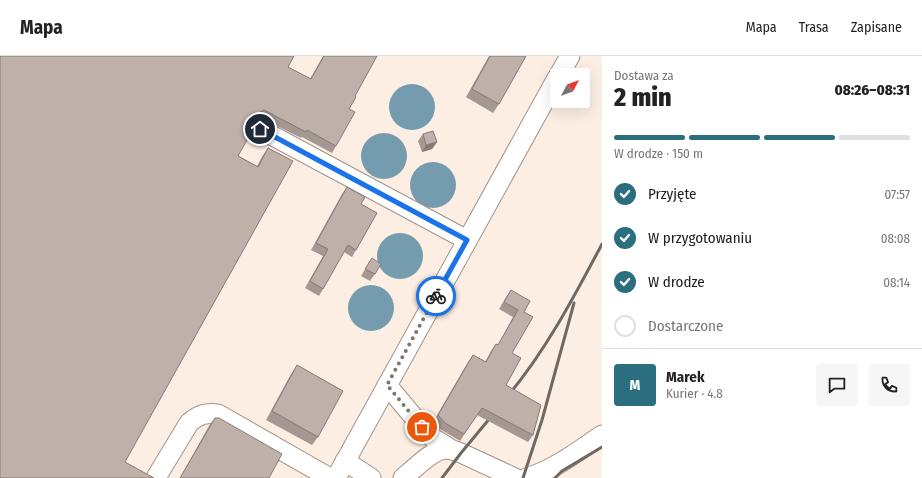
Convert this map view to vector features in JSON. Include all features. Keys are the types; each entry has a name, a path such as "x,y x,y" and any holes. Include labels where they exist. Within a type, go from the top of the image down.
{"lane":[{"path":"563,68 570,56"},
{"path":"336,478 550,91"},
{"path":"260,129 467,240"},
{"path":"387,385 433,438 452,450 515,478"},
{"path":"157,476 189,423 196,417 211,413 218,414 330,478"},
{"path":"526,478 565,460 602,435"},
{"path":"403,478 432,454 444,449 452,450"},
{"path":"345,462 371,478"}],"water":[{"path":"412,84 425,88 431,94 435,107 431,120 425,126 412,130 399,126 393,120 389,107 393,94 399,88"},
{"path":"384,133 397,137 403,143 407,156 403,169 397,175 384,179 371,175 365,169 361,156 365,143 371,137"},
{"path":"433,162 446,166 452,172 456,185 452,198 446,204 433,208 420,204 414,198 410,185 414,172 420,166"},
{"path":"400,233 413,237 419,243 423,256 419,269 413,275 400,279 387,275 381,269 377,256 381,243 387,237"},
{"path":"371,285 384,289 390,295 394,308 390,321 384,327 371,331 358,327 352,321 348,308 352,295 358,289"}],"building":[{"path":"0,56 294,56 288,67 311,79 324,56 377,56 349,109 355,112 336,146 307,130 306,132 264,110 255,117 255,126 238,156 258,167 268,148 293,161 125,462 154,478 0,478"},
{"path":"490,56 526,56 499,104 472,89"},
{"path":"433,131 437,142 426,145 423,134"},
{"path":"347,187 365,197 361,204 377,213 356,250 348,245 323,289 310,281 328,249 316,243"},
{"path":"372,258 381,264 375,274 365,269"},
{"path":"511,290 530,301 524,312 533,317 512,353 521,358 506,385 541,405 533,435 482,408 464,434 445,423 438,415 473,355 486,362 496,344 498,345 518,310 504,302"},
{"path":"297,365 343,391 318,437 272,411"},
{"path":"215,418 219,418 282,454 269,478 180,478"}],"railway":[{"path":"506,398 534,362 558,324 602,244"},
{"path":"523,478 542,420 574,303"},
{"path":"442,478 495,412"},
{"path":"555,478 562,471 602,447"}],"way so far":[{"path":"422,427 387,385 436,296"}],"route":[{"path":"260,129 467,240 436,296"}]}
